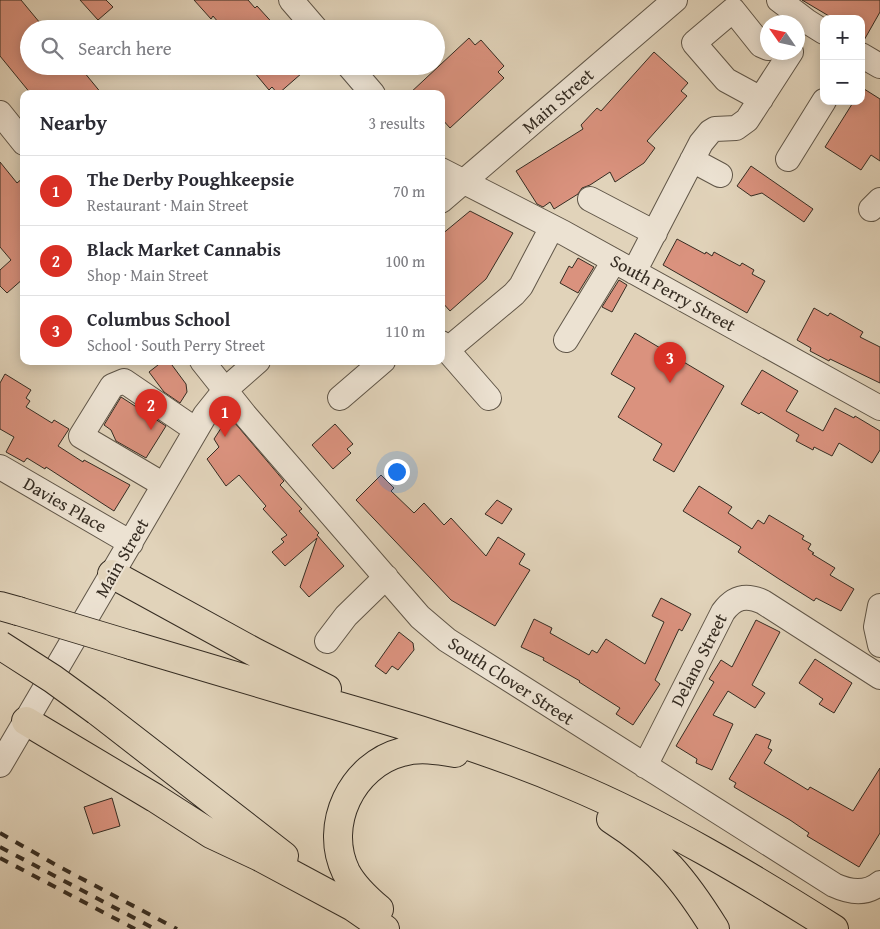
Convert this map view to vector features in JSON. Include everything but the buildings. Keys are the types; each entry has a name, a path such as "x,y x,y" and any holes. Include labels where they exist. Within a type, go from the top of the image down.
{"highway":[{"path":"112,574 300,676 420,730"},
{"path":"9,609 420,730 530,768 596,796 680,837 834,929"},
{"path":"0,645 98,711 278,852 385,929"},
{"path":"26,721 155,798 211,834 260,857 355,908"},
{"path":"400,929 356,887 346,870 342,860 338,837 339,824 345,801 351,790 368,770 378,763 402,752 415,750 442,751 530,768 622,826 653,848 686,885 715,929"}],"street":[{"path":"291,0 308,20"},
{"name":"Main Street","path":"445,198 675,0"},
{"path":"779,0 784,15"},
{"path":"760,44 733,10 694,43 726,80 761,99"},
{"path":"865,57 880,66"},
{"path":"566,340 624,266 655,232 701,143 715,129 740,127 761,99 784,60"},
{"path":"357,75 370,90"},
{"path":"788,159 822,105"},
{"path":"0,114 20,138"},
{"path":"692,160 720,174"},
{"name":"South Perry Street","path":"445,172 552,226 880,408"},
{"path":"590,199 655,232"},
{"path":"445,346 514,294 521,286 552,226"},
{"path":"445,348 489,398"},
{"name":"South Clover Street","path":"205,365 420,617 447,640 834,885 847,890 871,887"},
{"name":"Main Street","path":"4,750 26,721 211,406 225,390 253,365"},
{"path":"340,398 378,365"},
{"path":"164,485 80,436 112,386 124,381 196,430"},
{"name":"Davies Place","path":"0,467 131,543"},
{"path":"327,641 346,616 386,578"},
{"name":"Delano Street","path":"645,766 723,612 733,601 740,598 747,597 763,602 880,677"},
{"path":"880,606 876,627 880,645"}],"railway":[{"path":"0,833 177,929"},
{"path":"0,847 155,929"},
{"path":"0,858 135,929"}],"place":[{"name":"Columbus School","path":"670,383"},
{"name":"Black Market Cannabis","path":"151,430"},
{"name":"The Derby Poughkeepsie","path":"225,437"}]}
